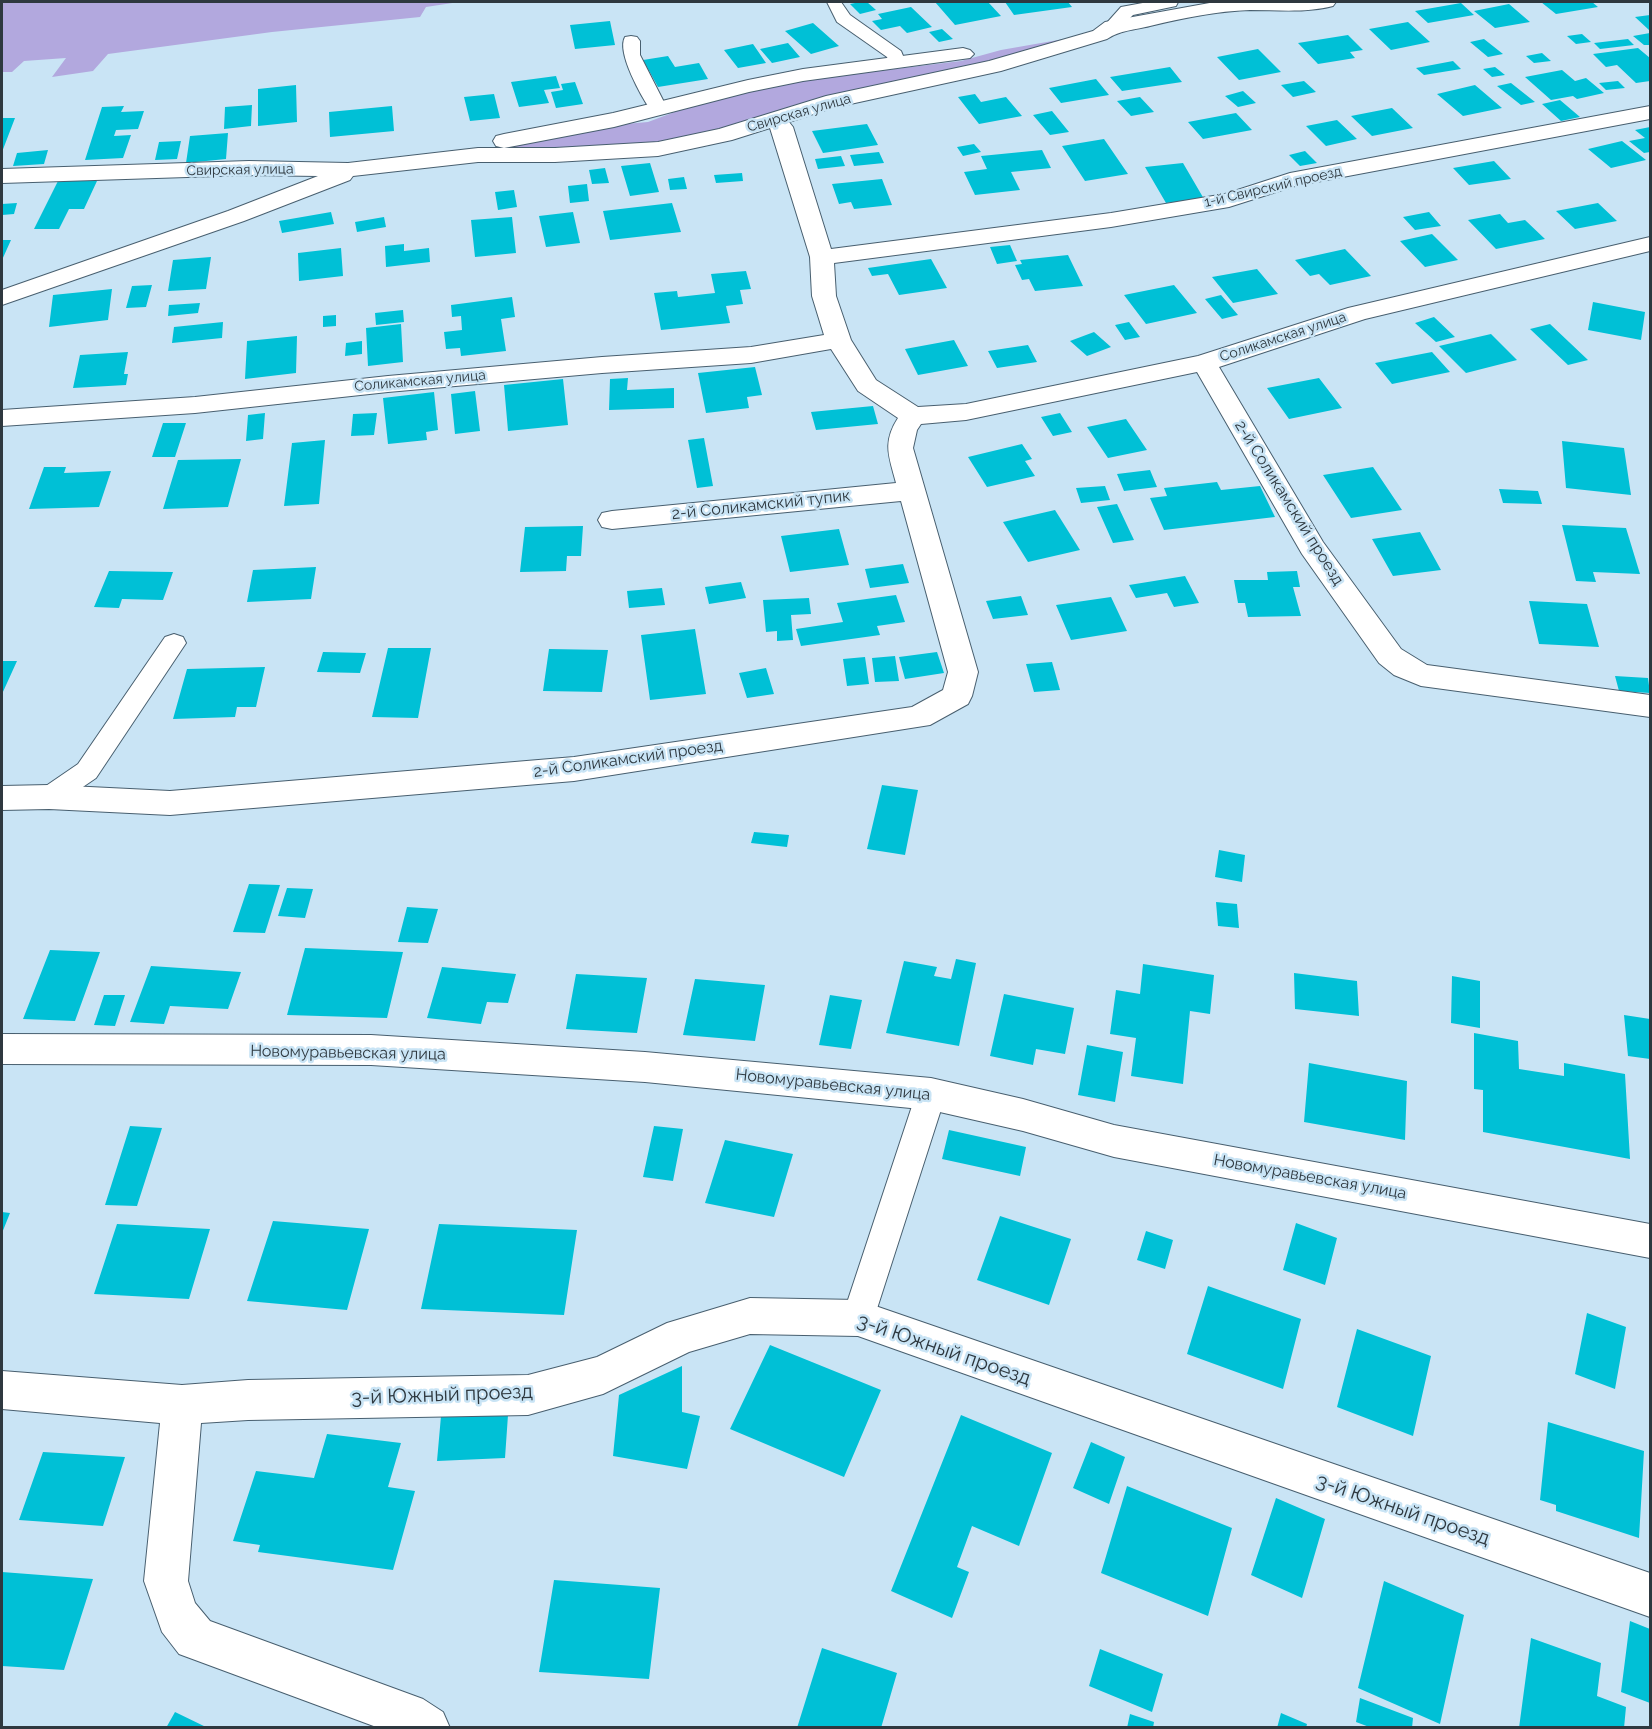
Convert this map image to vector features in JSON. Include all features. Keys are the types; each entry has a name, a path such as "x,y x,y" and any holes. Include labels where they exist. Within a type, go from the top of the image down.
{"street":[{"name":"Свирская улица","path":"478,155 486,146 614,120 803,75 967,54 1002,43 1132,24 1193,10 1247,3 1292,5 1326,2"},
{"name":"Свирская улица","path":"2,176 249,168 348,170 478,155 555,155 658,149 724,135 826,103 993,66 1100,35 1112,26"},
{"name":"1-й Свирский проезд","path":"822,257 1111,220 1217,202 1290,180 1650,113"},
{"path":"774,118 782,127 822,257 824,296 838,340 867,385 913,416"},
{"path":"2,298 339,178 348,170"},
{"name":"Соликамская улица","path":"913,416 966,412 1204,363 1357,313 1650,244"},
{"name":"Соликамская улица","path":"2,418 195,405 388,384 590,366 751,355 838,340"},
{"name":"2-й Соликамский проезд","path":"1204,363 1312,547 1390,656 1421,675 1650,706"},
{"name":"2-й Соликамский проезд","path":"2,798 49,797 170,803 574,769 919,717 957,696 963,672 900,448 904,430 913,416"},
{"name":"2-й Соликамский тупик","path":"612,520 910,490"},
{"name":"Новомуравьевская улица","path":"2,1049 371,1050 645,1067 931,1094 1023,1114 1114,1141 1650,1241"},
{"name":"3-й Южный проезд","path":"2,1390 182,1405 248,1400 528,1395 603,1374 681,1336 750,1316 858,1318 1650,1595"},
{"path":"182,1405 166,1581 178,1616 195,1638 407,1715 427,1728"}],"lane":[{"path":"1112,26 1127,11 1170,2"},
{"path":"834,3 843,18 895,55 897,63"},
{"path":"631,41 631,55 658,108"},
{"path":"49,797 87,771 174,643"},
{"path":"858,1318 931,1094"}],"shaded area":[{"path":"2,2 459,2 426,7 420,17 272,32 108,54 93,71 52,77 66,58 24,61 12,72 2,72"},
{"path":"1087,35 992,62 665,143 617,147 502,149 526,141 614,125 648,122 688,107 803,80 961,61 1001,50"}],"building":[{"path":"867,2 876,10 860,14 850,4"},
{"path":"935,2 988,2 1001,16 955,25"},
{"path":"1005,2 1068,2 1072,7 1014,15"},
{"path":"1541,2 1592,2 1598,7 1556,14"},
{"path":"1461,3 1474,15 1428,23 1415,11"},
{"path":"1509,4 1530,22 1495,28 1474,11"},
{"path":"911,7 932,27 907,33 900,26 881,30 872,21 882,19 878,14"},
{"path":"1650,15 1649,30 1635,17"},
{"path":"610,21 615,45 575,49 570,25"},
{"path":"1408,22 1430,42 1391,50 1369,29"},
{"path":"813,23 839,46 811,54 785,31"},
{"path":"942,29 953,39 939,42 929,32"},
{"path":"1650,33 1650,45 1644,45 1633,36"},
{"path":"1582,34 1591,42 1576,44 1567,36"},
{"path":"1348,35 1363,50 1350,52 1355,58 1318,64 1298,43"},
{"path":"1484,39 1503,54 1488,57 1470,42"},
{"path":"1628,39 1634,45 1600,49 1594,43"},
{"path":"788,43 800,57 772,63 760,49"},
{"path":"753,44 766,63 738,68 724,50"},
{"path":"1638,48 1650,58 1650,81 1636,83 1617,65 1606,67 1593,54"},
{"path":"1258,49 1281,72 1239,80 1217,57"},
{"path":"1542,53 1551,61 1534,63 1526,56"},
{"path":"668,56 675,67 699,63 708,79 658,87 643,60"},
{"path":"1453,61 1461,69 1424,75 1416,68"},
{"path":"1170,67 1182,82 1122,91 1110,77"},
{"path":"1495,67 1505,75 1492,77 1483,69"},
{"path":"1562,70 1575,81 1586,78 1604,93 1577,99 1573,96 1551,100 1525,77"},
{"path":"556,76 560,88 544,90 549,103 519,107 511,82"},
{"path":"1096,79 1109,95 1061,103 1049,88"},
{"path":"1304,81 1316,92 1293,97 1281,85"},
{"path":"1618,81 1625,88 1606,90 1599,83"},
{"path":"575,82 583,104 556,108 551,92 563,90 561,84"},
{"path":"1511,83 1535,102 1521,105 1497,86"},
{"path":"296,85 297,122 258,126 258,89"},
{"path":"1475,85 1502,108 1463,116 1437,94"},
{"path":"1243,91 1256,103 1238,107 1225,96"},
{"path":"494,94 500,118 470,121 464,97"},
{"path":"975,94 981,102 1006,97 1022,116 979,124 958,97"},
{"path":"1140,97 1154,112 1131,116 1117,101"},
{"path":"1560,100 1580,117 1561,121 1542,104"},
{"path":"252,105 251,126 224,129 225,107"},
{"path":"124,106 121,112 144,111 138,129 116,130 114,136 131,135 123,158 85,160 102,107"},
{"path":"392,106 394,131 330,137 329,112"},
{"path":"1392,108 1413,128 1372,136 1351,116"},
{"path":"1052,111 1069,132 1050,135 1033,115"},
{"path":"1236,113 1252,130 1203,139 1188,122"},
{"path":"2,118 15,118 2,152"},
{"path":"1337,120 1357,139 1326,146 1306,126"},
{"path":"867,124 878,145 823,153 812,131"},
{"path":"1650,127 1650,152 1644,153 1629,141 1645,138 1635,130"},
{"path":"228,133 226,159 186,163 190,136"},
{"path":"1104,139 1128,174 1085,181 1062,146"},
{"path":"181,141 177,159 155,160 159,142"},
{"path":"1622,141 1646,160 1611,168 1588,149"},
{"path":"974,144 981,152 963,156 957,147"},
{"path":"48,150 44,164 13,166 17,153"},
{"path":"1042,150 1051,168 1011,172 1020,190 975,195 964,172 987,169 981,156"},
{"path":"1305,151 1317,163 1300,166 1289,155"},
{"path":"879,152 884,163 854,166 850,155"},
{"path":"841,156 845,166 818,169 815,159"},
{"path":"1494,161 1511,179 1469,185 1453,168"},
{"path":"650,163 659,192 630,196 621,166"},
{"path":"1183,163 1204,199 1166,203 1145,167"},
{"path":"605,168 609,183 592,184 589,170"},
{"path":"742,173 743,181 716,183 714,175"},
{"path":"684,177 687,189 670,190 668,179"},
{"path":"882,179 892,205 854,209 851,202 839,204 832,184"},
{"path":"58,181 97,181 84,209 69,209 59,229 34,229"},
{"path":"587,184 589,201 570,203 568,186"},
{"path":"514,190 517,207 498,210 495,192"},
{"path":"17,203 14,214 2,215 2,204"},
{"path":"672,203 681,232 610,240 603,211"},
{"path":"1598,203 1617,221 1575,229 1556,211"},
{"path":"331,212 334,224 282,233 279,221"},
{"path":"573,212 580,243 546,247 539,216"},
{"path":"1429,212 1441,226 1415,230 1403,217"},
{"path":"1500,214 1508,223 1525,220 1545,239 1496,249 1468,220"},
{"path":"384,217 386,227 357,232 355,222"},
{"path":"512,217 516,253 475,257 471,220"},
{"path":"1432,234 1458,260 1425,267 1400,241"},
{"path":"2,240 11,240 2,260"},
{"path":"404,244 404,251 429,248 430,262 386,267 385,246"},
{"path":"1010,245 1017,261 997,264 990,247"},
{"path":"341,248 343,276 299,281 298,253"},
{"path":"1345,249 1371,276 1330,285 1319,274 1310,276 1295,260"},
{"path":"1068,255 1083,286 1035,291 1029,279 1022,280 1015,265 1022,264 1020,260"},
{"path":"211,257 206,289 168,291 173,260"},
{"path":"931,259 947,288 899,295 888,274 872,276 868,268"},
{"path":"1257,269 1278,294 1233,303 1212,277"},
{"path":"746,271 751,289 740,290 743,304 726,306 730,323 661,330 654,293 677,291 678,297 715,293 711,274"},
{"path":"152,285 146,307 126,308 132,286"},
{"path":"1174,285 1197,313 1146,324 1124,295"},
{"path":"112,289 108,320 49,327 53,295"},
{"path":"1221,295 1238,315 1222,319 1205,299"},
{"path":"512,297 515,317 501,319 506,351 461,356 460,348 446,349 444,332 462,330 461,316 452,317 451,305"},
{"path":"1593,302 1645,312 1641,340 1588,330"},
{"path":"200,303 198,313 168,316 169,305"},
{"path":"403,310 404,322 376,325 375,313"},
{"path":"336,315 336,326 323,327 323,316"},
{"path":"1434,317 1455,337 1436,342 1415,323"},
{"path":"223,322 222,338 172,343 174,327"},
{"path":"1129,322 1140,337 1125,340 1115,325"},
{"path":"401,324 403,362 368,366 366,328"},
{"path":"1550,324 1588,360 1568,365 1530,329"},
{"path":"1094,332 1111,347 1087,356 1070,341"},
{"path":"1491,334 1517,360 1466,373 1439,346"},
{"path":"297,336 296,373 245,379 247,341"},
{"path":"954,340 968,366 918,375 905,349"},
{"path":"362,341 362,354 345,356 346,343"},
{"path":"1028,345 1037,362 997,368 988,351"},
{"path":"128,352 124,374 128,374 126,385 73,388 80,355"},
{"path":"1432,352 1450,372 1392,384 1375,363"},
{"path":"755,367 762,395 747,397 749,408 706,413 698,373"},
{"path":"628,378 627,390 674,388 674,408 609,410 610,379"},
{"path":"1319,378 1342,408 1289,419 1267,388"},
{"path":"563,379 568,425 508,431 504,385"},
{"path":"475,391 480,431 455,434 451,394"},
{"path":"434,392 438,430 426,432 427,440 388,444 383,398"},
{"path":"873,406 878,424 816,430 811,412"},
{"path":"265,413 263,439 246,441 248,415"},
{"path":"377,413 374,435 351,436 353,414"},
{"path":"1060,413 1072,432 1053,436 1041,417"},
{"path":"1126,419 1147,450 1108,458 1087,427"},
{"path":"163,423 186,423 175,457 152,457"},
{"path":"704,438 713,486 697,488 688,440"},
{"path":"325,440 319,504 284,506 292,443"},
{"path":"1562,441 1624,448 1631,495 1566,488"},
{"path":"1022,444 1032,459 1025,461 1035,476 987,487 968,457"},
{"path":"241,459 228,507 163,509 178,460"},
{"path":"44,467 66,467 64,473 111,471 99,507 29,509"},
{"path":"1373,467 1402,510 1351,518 1323,475"},
{"path":"1150,470 1157,487 1124,491 1117,474"},
{"path":"1217,482 1221,490 1260,486 1275,517 1164,530 1150,498 1167,496 1164,488"},
{"path":"1105,486 1110,500 1081,503 1076,488"},
{"path":"1499,489 1538,491 1542,504 1503,503"},
{"path":"1117,504 1134,540 1113,543 1097,507"},
{"path":"1055,510 1080,550 1028,562 1003,522"},
{"path":"1562,525 1626,528 1640,574 1593,572 1596,582 1576,581"},
{"path":"583,526 581,556 567,556 566,571 520,572 525,527"},
{"path":"839,529 849,565 790,572 781,536"},
{"path":"1420,532 1441,570 1393,576 1372,539"},
{"path":"903,564 909,583 870,588 865,569"},
{"path":"316,567 311,599 247,602 253,570"},
{"path":"109,571 173,572 163,600 122,599 119,608 94,607"},
{"path":"1297,571 1300,587 1293,587 1301,616 1248,617 1245,603 1238,603 1234,580 1268,580 1267,572"},
{"path":"1185,576 1199,603 1174,607 1167,593 1136,598 1129,585"},
{"path":"741,582 746,598 709,604 705,587"},
{"path":"662,588 665,605 629,608 627,591"},
{"path":"896,595 905,622 877,626 880,635 801,646 796,629 843,622 837,603"},
{"path":"1021,596 1028,615 993,619 986,601"},
{"path":"1111,597 1127,631 1071,640 1056,605"},
{"path":"809,598 811,614 791,615 793,640 777,641 777,631 766,632 763,600"},
{"path":"1529,601 1587,604 1599,647 1539,644"},
{"path":"695,629 706,694 650,700 641,635"},
{"path":"388,648 431,648 418,718 372,717"},
{"path":"549,649 608,650 602,692 543,691"},
{"path":"323,652 366,653 360,673 317,672"},
{"path":"937,652 944,673 905,679 899,657"},
{"path":"895,656 899,681 875,682 872,658"},
{"path":"865,657 869,684 847,686 843,659"},
{"path":"2,661 17,661 2,694"},
{"path":"1052,662 1060,690 1034,692 1026,664"},
{"path":"265,667 256,707 237,707 235,717 173,719 187,669"},
{"path":"766,668 774,694 747,698 739,673"},
{"path":"1615,676 1648,678 1650,693 1619,691"},
{"path":"882,785 918,790 905,855 867,849"},
{"path":"754,832 789,835 787,847 751,843"},
{"path":"1219,850 1245,855 1242,882 1215,877"},
{"path":"249,884 280,885 265,933 233,932"},
{"path":"287,888 313,889 305,918 278,916"},
{"path":"1216,902 1237,904 1239,928 1218,926"},
{"path":"407,907 438,909 428,943 398,942"},
{"path":"305,948 403,952 387,1018 287,1015"},
{"path":"50,950 100,952 75,1021 23,1019"},
{"path":"956,959 976,963 959,1046 886,1033 904,961 937,967 934,976 951,979"},
{"path":"1143,964 1214,975 1210,1014 1190,1011 1183,1084 1131,1076 1136,1038 1110,1034 1116,990 1140,994"},
{"path":"151,966 241,972 228,1009 170,1006 164,1024 130,1022"},
{"path":"442,967 516,974 508,1003 487,1002 481,1024 427,1018"},
{"path":"1294,973 1357,981 1359,1016 1295,1009"},
{"path":"576,974 647,978 637,1033 566,1029"},
{"path":"1452,976 1480,981 1480,1028 1451,1023"},
{"path":"695,979 765,985 755,1041 683,1035"},
{"path":"1004,994 1074,1008 1065,1054 1036,1049 1033,1065 990,1056"},
{"path":"104,995 125,995 115,1026 94,1025"},
{"path":"830,995 862,1000 851,1049 819,1045"},
{"path":"1624,1015 1650,1019 1650,1059 1628,1056"},
{"path":"1474,1033 1518,1041 1519,1069 1564,1076 1564,1063 1625,1074 1630,1159 1483,1132 1483,1090 1474,1089"},
{"path":"1087,1045 1123,1052 1115,1102 1078,1095"},
{"path":"1309,1063 1407,1081 1405,1140 1304,1122"},
{"path":"130,1126 162,1128 137,1206 105,1205"},
{"path":"654,1126 683,1129 673,1181 643,1177"},
{"path":"949,1130 1026,1147 1020,1176 942,1159"},
{"path":"725,1140 793,1154 774,1217 705,1203"},
{"path":"2,1212 10,1213 2,1233"},
{"path":"1000,1216 1071,1239 1049,1305 977,1280"},
{"path":"273,1221 369,1229 347,1310 247,1301"},
{"path":"1296,1223 1337,1238 1325,1285 1283,1270"},
{"path":"117,1224 210,1229 189,1299 94,1294"},
{"path":"439,1224 577,1230 564,1315 421,1309"},
{"path":"1146,1231 1173,1240 1165,1269 1137,1260"},
{"path":"1208,1286 1301,1319 1283,1389 1187,1354"},
{"path":"1587,1313 1626,1327 1615,1389 1575,1374"},
{"path":"1357,1329 1431,1356 1413,1436 1337,1407"},
{"path":"770,1345 881,1390 844,1477 730,1429"},
{"path":"682,1366 682,1412 700,1416 687,1469 613,1456 619,1395"},
{"path":"508,1415 505,1458 437,1461 441,1416"},
{"path":"961,1415 1052,1453 1019,1546 972,1526 957,1567 969,1572 952,1618 891,1591"},
{"path":"1548,1422 1644,1451 1639,1538 1556,1511 1556,1505 1540,1500"},
{"path":"327,1434 401,1443 388,1487 415,1491 393,1570 258,1552 260,1545 233,1541 256,1471 314,1478"},
{"path":"1091,1442 1125,1457 1109,1504 1073,1488"},
{"path":"43,1452 125,1457 103,1526 19,1520"},
{"path":"1127,1486 1232,1528 1208,1616 1101,1573"},
{"path":"1276,1498 1325,1519 1302,1598 1251,1575"},
{"path":"2,1572 93,1579 64,1670 2,1666"},
{"path":"554,1580 660,1588 649,1679 539,1672"},
{"path":"1384,1581 1464,1615 1440,1724 1358,1688"},
{"path":"1630,1621 1650,1629 1650,1703 1621,1692"},
{"path":"1531,1638 1601,1663 1597,1696 1626,1707 1624,1728 1519,1728"},
{"path":"822,1648 897,1673 881,1728 797,1728"},
{"path":"1100,1649 1163,1674 1152,1712 1089,1686"},
{"path":"1360,1698 1413,1718 1412,1728 1372,1728 1356,1722"},
{"path":"175,1712 208,1728 166,1728"},
{"path":"1281,1713 1307,1724 1306,1728 1277,1728"},
{"path":"1130,1714 1154,1722 1153,1728 1127,1728"}]}
